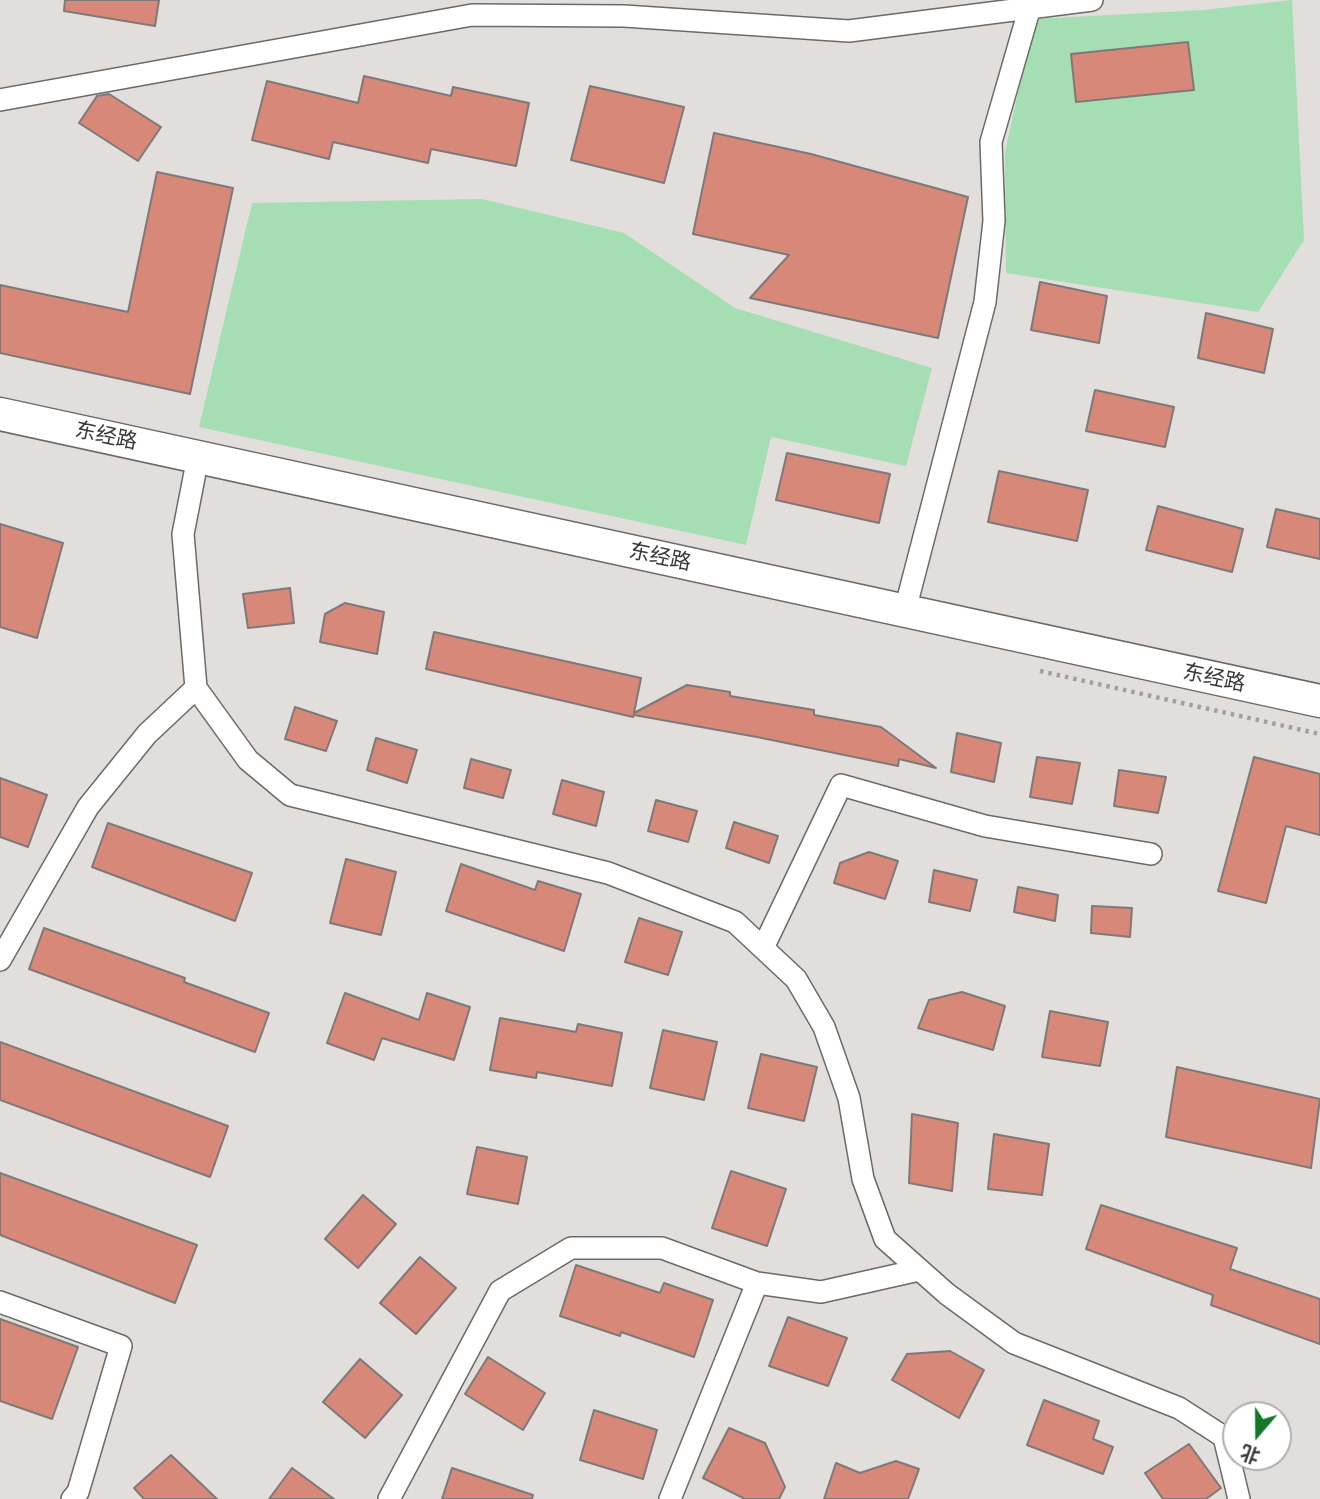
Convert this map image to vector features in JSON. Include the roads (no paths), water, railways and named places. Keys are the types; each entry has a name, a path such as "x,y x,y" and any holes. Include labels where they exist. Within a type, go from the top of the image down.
{"main road":[{"name":"东经路","path":"0,414 1320,701"}],"street":[{"path":"0,100 472,15 624,16 849,31 1031,4 1091,0"},
{"path":"905,610 985,302 995,221 991,142 1031,4"},
{"path":"198,457 183,534 196,688 248,760 290,795 608,873 736,922 796,979 824,1027 849,1098 863,1179 885,1239 947,1294 1014,1343 1180,1408 1223,1437 1239,1499"},
{"path":"0,960 6,945 88,807 146,734 196,688"},
{"path":"763,948 841,785 985,826 1151,854"},
{"path":"389,1499 500,1291 571,1248 662,1248 757,1283 821,1292 919,1270"},
{"path":"670,1499 757,1283"},
{"path":"0,1302 121,1346 78,1492 72,1499"}]}
